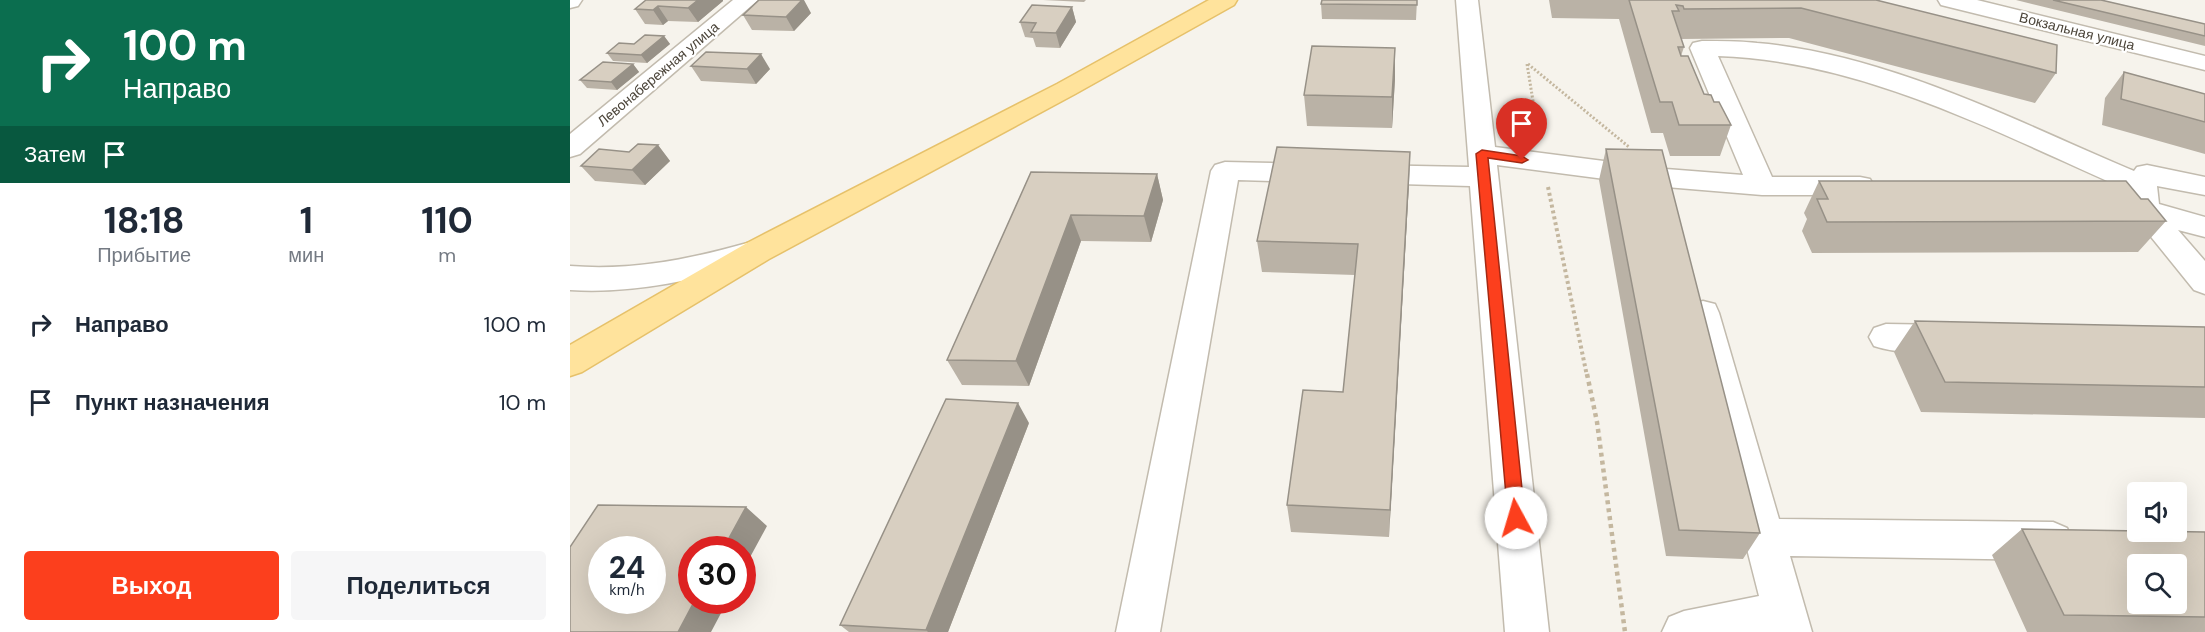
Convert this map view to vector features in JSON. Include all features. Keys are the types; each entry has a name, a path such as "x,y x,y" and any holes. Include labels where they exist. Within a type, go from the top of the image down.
{"main road":[{"path":"570,362 758,251 1066,89 1226,0"}],"street":[{"name":"Левонабережная улица","path":"570,148 747,0"},
{"path":"1467,0 1527,632"},
{"name":"Вокзальная улица","path":"1949,0 2205,63"},
{"path":"1762,186 1702,48 1788,55 1832,64 1927,93 2205,226"},
{"path":"1138,632 1225,171 1542,162 1666,178 1762,186 1881,186"},
{"path":"2205,186 2147,174 2144,198 2205,282"},
{"path":"1666,178 1675,212"},
{"path":"2072,186 2144,198"},
{"path":"570,278 593,280 649,277 702,267 758,251"},
{"path":"1684,632 1787,622 1694,279"},
{"path":"1886,337 1980,339"},
{"path":"1764,537 2086,542"}],"path":[{"path":"1625,632 1597,422 1542,162 1527,64 1666,178"}],"building":[{"path":"646,0 698,0 688,8 658,6 653,10 635,9"},
{"path":"759,0 802,0 786,17 743,15"},
{"path":"1322,0 1417,0 1417,5 1321,4"},
{"path":"1629,0 1876,0 2057,45 2056,73 1801,8 1684,9 1683,6 1676,5 1679,11 1672,11 1684,47 1678,47 1681,56 1688,56 1704,94 1711,95 1714,102 1719,102 1731,125 1679,125 1672,102 1660,102"},
{"path":"2053,0 2101,0 2205,24 2205,36"},
{"path":"1032,5 1072,7 1056,33 1031,32 1036,23 1020,22"},
{"path":"645,35 664,36 641,55 607,53 619,43 634,44"},
{"path":"1312,46 1395,48 1392,97 1304,95"},
{"path":"706,52 761,54 747,69 691,66"},
{"path":"603,62 633,64 611,82 580,80"},
{"path":"2124,72 2205,94 2205,122 2121,99"},
{"path":"638,144 658,145 632,170 581,166 599,149 629,152"},
{"path":"1277,147 1410,152 1390,510 1287,505 1303,390 1343,392 1358,244 1257,241"},
{"path":"1606,149 1662,150 1760,533 1679,530"},
{"path":"1031,172 1157,174 1144,216 1071,215 1016,361 947,360"},
{"path":"1819,181 2126,181 2141,199 2148,199 2166,221 1827,222 1817,199 1828,199"},
{"path":"1915,321 2205,327 2205,387 1945,382"},
{"path":"946,399 1018,403 926,630 840,625"},
{"path":"598,505 746,507 730,536 678,536 678,614 688,614 678,632 570,632 570,547"},
{"path":"2022,529 2127,531 2127,542 2187,542 2187,532 2205,532 2205,617 2064,615"}],"route":[{"path":"1516,518 1482,154 1522,160"}]}
